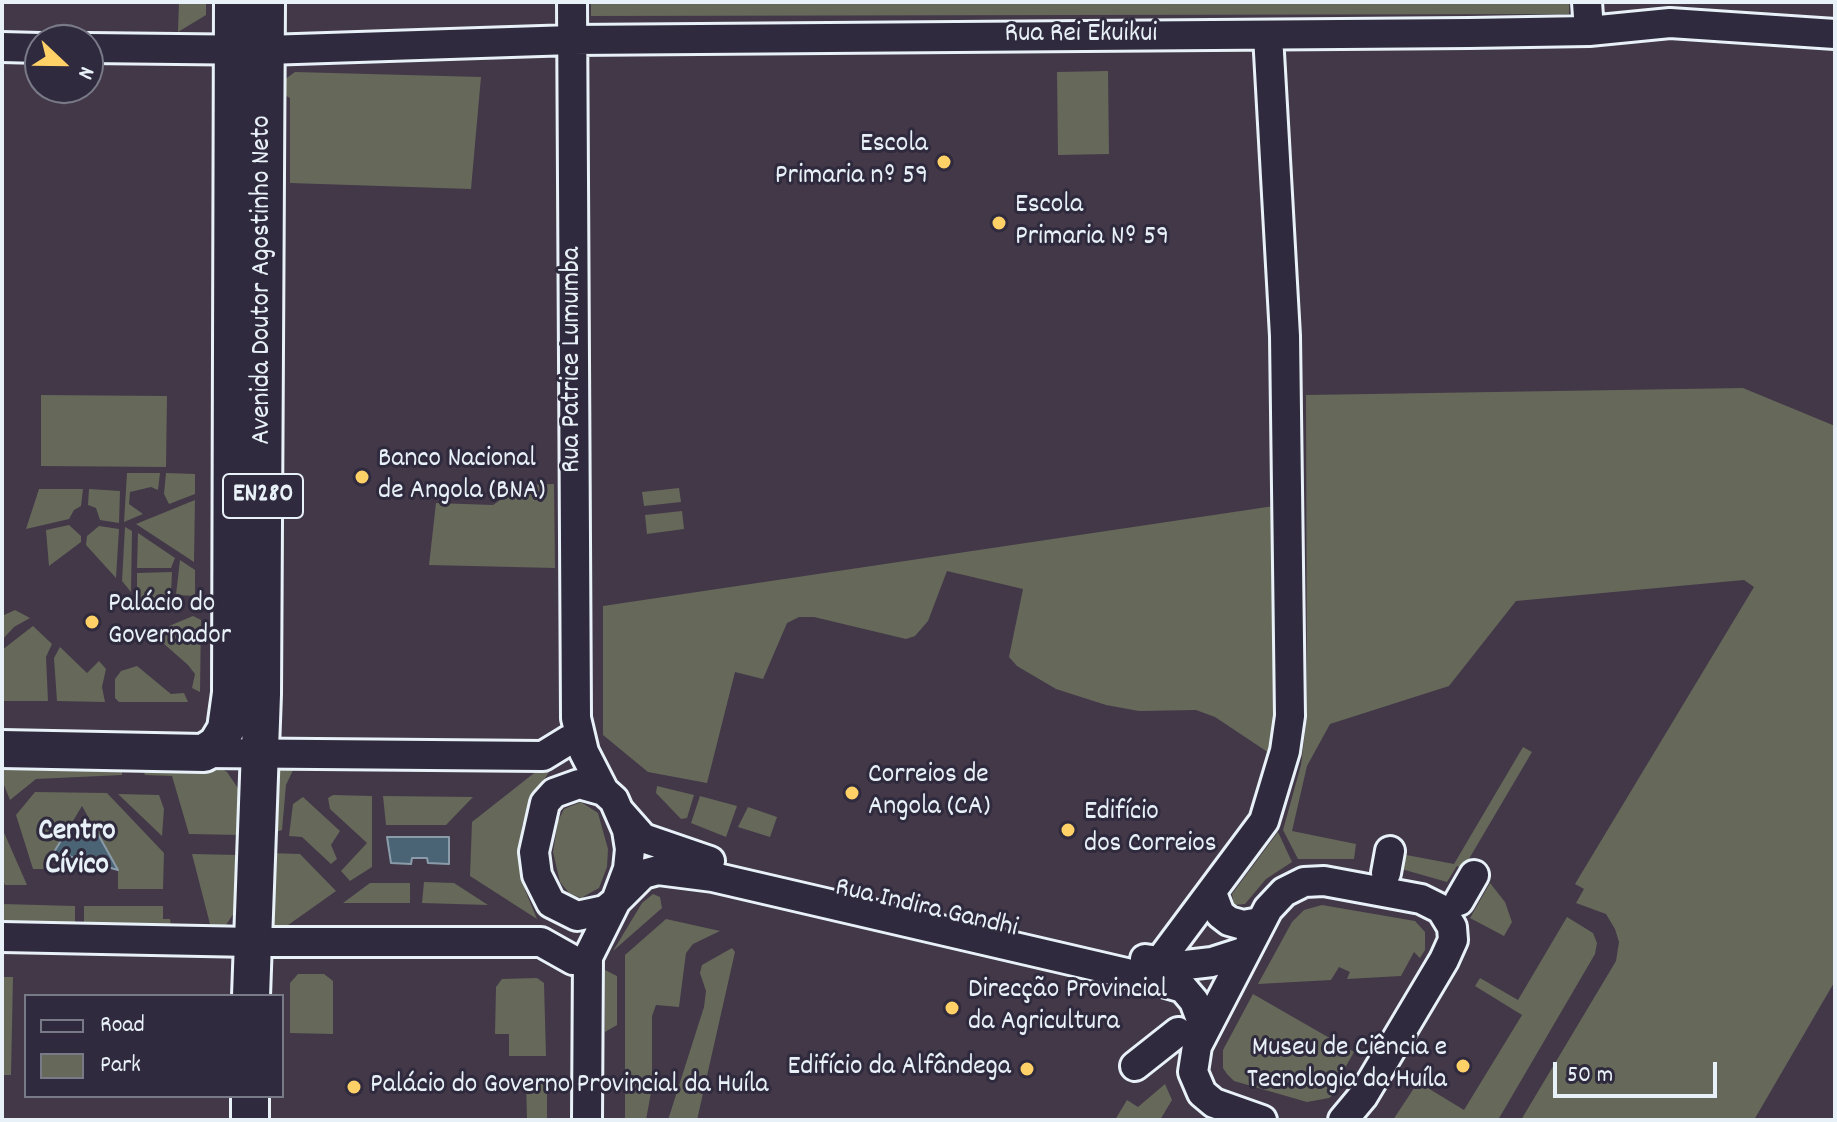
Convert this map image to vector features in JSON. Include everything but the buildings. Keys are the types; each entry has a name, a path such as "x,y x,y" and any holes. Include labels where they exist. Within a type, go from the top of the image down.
{"main road":[{"name":"Avenida Doutor Agostinho Neto","path":"233,2 249,50 261,753 252,942"},
{"name":"Avenida Doutor Agostinho Neto","path":"204,753 217,744 226,729 231,693 249,50 266,2"},
{"path":"2,749 204,753"},
{"name":"EN280","path":"251,994 252,942"},
{"path":"250,1098 250,1120"}],"street":[{"name":"Rua Patrice Lumumba","path":"545,803 572,729 572,2"},
{"path":"1587,2 1589,31"},
{"name":"Rua Rei Ekuikui","path":"104,48 249,50 572,40 1589,31 1670,23 1835,34"},
{"path":"1159,962 1264,821 1285,751 1290,716 1285,336 1268,35"},
{"path":"2,47 24,48"},
{"name":"Rua Patrice Lumumba","path":"572,729 612,801"},
{"path":"204,753 543,756 572,729"},
{"path":"587,1120 588,957 616,901 625,878 630,849 612,801 579,784 554,793 545,803 536,833 537,875 551,903 563,912 591,916 616,901"},
{"name":"Rua Indira Gandhi","path":"612,801 643,838 717,862 1159,962 1186,965 1212,962 1246,951"},
{"name":"Rua Indira Gandhi","path":"616,901 643,874 658,870 713,877 1183,988 1194,1001 1191,1031"},
{"path":"1459,901 1474,875"},
{"path":"1135,1066 1191,1031 1246,951 1260,922 1284,892 1304,882 1324,881 1421,899 1449,917 1453,940 1363,1096 1343,1120"},
{"path":"1212,893 1220,914 1229,921 1243,925 1260,922"},
{"path":"541,942 554,930 563,912"},
{"path":"563,912 586,1034"},
{"path":"2,937 252,942 541,942 573,960"},
{"path":"1191,1031 1197,1046 1193,1072 1202,1093 1214,1103 1262,1120"}],"green space":[{"path":"179,2 206,2 206,15 178,32"},
{"path":"591,2 1569,2 1569,14 591,16"},
{"path":"1108,71 1109,154 1058,155 1057,72"},
{"path":"295,72 481,77 471,189 290,183 290,98 277,91 277,85"},
{"path":"1743,388 1835,426 1835,981 1754,1120 1521,1120 1616,961 1619,942 1615,929 1606,914 1576,903 1584,889 1575,884 1754,587 1744,580 1516,601 1449,686 1330,724 1307,766 1292,831 1356,844 1354,859 1298,859 1283,830 1301,765 1307,716 1306,395"},
{"path":"41,395 167,396 166,467 41,466"},
{"path":"127,473 160,473 158,490 151,487 130,492 129,504 143,514 124,522"},
{"path":"166,473 195,474 195,494 169,504 164,494"},
{"path":"554,484 555,568 429,565 436,503 493,505 521,485"},
{"path":"679,488 681,502 644,506 642,492"},
{"path":"39,489 83,489 81,506 74,510 69,519 26,529"},
{"path":"89,489 120,491 119,523 100,520 96,508 88,505"},
{"path":"195,500 194,562 136,524"},
{"path":"1274,506 1273,739 1269,753 1215,717 1196,710 1139,711 1106,705 1056,689 1017,666 1009,657 1023,589 947,571 928,621 915,636 906,639 814,617 799,617 787,623 763,679 735,672 707,783 648,772 603,735 603,606"},
{"path":"682,511 684,529 647,534 645,515"},
{"path":"69,525 81,536 81,542 49,566 46,530"},
{"path":"99,526 119,529 116,578 86,545 87,536"},
{"path":"125,527 132,531 131,592 122,581"},
{"path":"138,533 175,558 171,568 137,568"},
{"path":"180,560 195,570 195,596 176,595"},
{"path":"172,572 171,595 163,596 152,610 137,596 137,573"},
{"path":"15,610 30,618 14,627 2,640 2,616"},
{"path":"193,616 201,620 200,692 192,688 195,674 163,643 169,626"},
{"path":"33,626 52,644 46,657 48,701 2,701 2,650"},
{"path":"60,647 87,673 99,661 106,669 102,687 105,702 57,701 54,658"},
{"path":"137,666 171,694 184,693 188,702 119,702 115,698 115,679 121,671"},
{"path":"1523,747 1532,752 1463,869 1457,866 1447,882 1398,868 1401,854 1454,864"},
{"path":"2,761 122,765 122,775 36,779 10,800 2,780"},
{"path":"141,765 218,767 227,772 242,794 240,835 189,834 172,776 145,775"},
{"path":"278,766 295,766 286,785 282,830 269,834 271,774"},
{"path":"538,770 550,770 531,801 522,826 520,851 525,890 537,919 470,876 472,822"},
{"path":"657,786 694,795 687,818 681,819 656,793"},
{"path":"35,792 107,793 164,853 163,889 118,889 118,870 82,806 44,869 33,869 16,815"},
{"path":"118,794 159,795 164,809 162,836"},
{"path":"333,795 372,796 372,867 350,881 341,871 367,843 330,809 328,798"},
{"path":"383,796 473,797 446,825 386,825"},
{"path":"700,796 737,806 726,837 691,823"},
{"path":"303,797 340,831 331,845 337,859 331,864 302,837 289,836 293,804"},
{"path":"581,802 598,813 608,849 607,867 599,888 581,898 569,893 560,882 553,852 558,821 564,809"},
{"path":"748,807 777,817 770,837 738,827"},
{"path":"2,828 27,885 5,885 2,879"},
{"path":"1278,832 1292,862 1266,879 1245,904 1234,905 1232,894"},
{"path":"268,853 300,854 336,891 284,928 269,927"},
{"path":"192,854 238,855 236,910 226,925 211,928"},
{"path":"424,882 454,883 488,905 422,903"},
{"path":"370,883 410,883 410,903 343,903"},
{"path":"1490,883 1505,902 1512,922 1504,936 1470,918"},
{"path":"653,894 660,897 662,908 613,951 642,903"},
{"path":"2,904 75,906 75,925 2,923"},
{"path":"1322,905 1415,921 1425,932 1425,950 1420,958 1414,952 1401,976 1347,979 1350,972 1339,967 1331,980 1258,984 1292,922 1304,910"},
{"path":"84,906 163,906 163,919 170,919 171,926 84,925"},
{"path":"1567,917 1593,933 1597,943 1595,954 1498,1120 1393,1120 1418,1082 1464,1110 1522,1015 1475,986 1480,978 1518,1000"},
{"path":"666,919 720,931 693,944 686,953 679,1007 656,1005 652,1016 652,1087 646,1120 625,1120 625,955"},
{"path":"732,948 735,952 697,1120 668,1120 704,1007 706,991 700,973 702,965"},
{"path":"605,970 617,976 617,1025 605,1032"},
{"path":"298,974 324,974 333,981 333,1034 290,1033 290,983"},
{"path":"2,977 13,977 11,1075 2,1075"},
{"path":"537,978 544,983 546,1056 509,1056 509,1034 495,1034 496,987 502,979"},
{"path":"1253,994 1354,1052 1341,1075 1346,1082 1337,1092 1329,1098 1307,1102 1234,1081 1227,1074 1223,1068 1223,1050"},
{"path":"547,1078 547,1120 527,1120 526,1079"},
{"path":"1165,1084 1172,1100 1160,1120 1115,1120 1127,1100 1138,1107"}],"water":[{"path":"70,826 94,827 118,870 54,852"},
{"path":"387,837 449,837 449,864 428,863 427,858 412,858 411,864 391,863"}],"place":[{"name":"Escola Primaria nº 59","path":"944,162"},
{"name":"Escola Primaria Nº 59","path":"999,223"},
{"name":"Banco Nacional de Angola (BNA)","path":"362,477"},
{"name":"Palácio do Governador","path":"92,622"},
{"name":"Correios de Angola (CA)","path":"852,793"},
{"name":"Edifício dos Correios","path":"1068,830"},
{"name":"Direcção Provincial da Agricultura","path":"952,1008"},
{"name":"Museu de Ciência e Tecnologia da Huíla","path":"1463,1066"},
{"name":"Edifício da Alfândega","path":"1027,1069"},
{"name":"Palácio do Governo Provincial da Huíla","path":"354,1087"}],"district":[{"name":"Centro Cívico","path":"77,851"}]}
